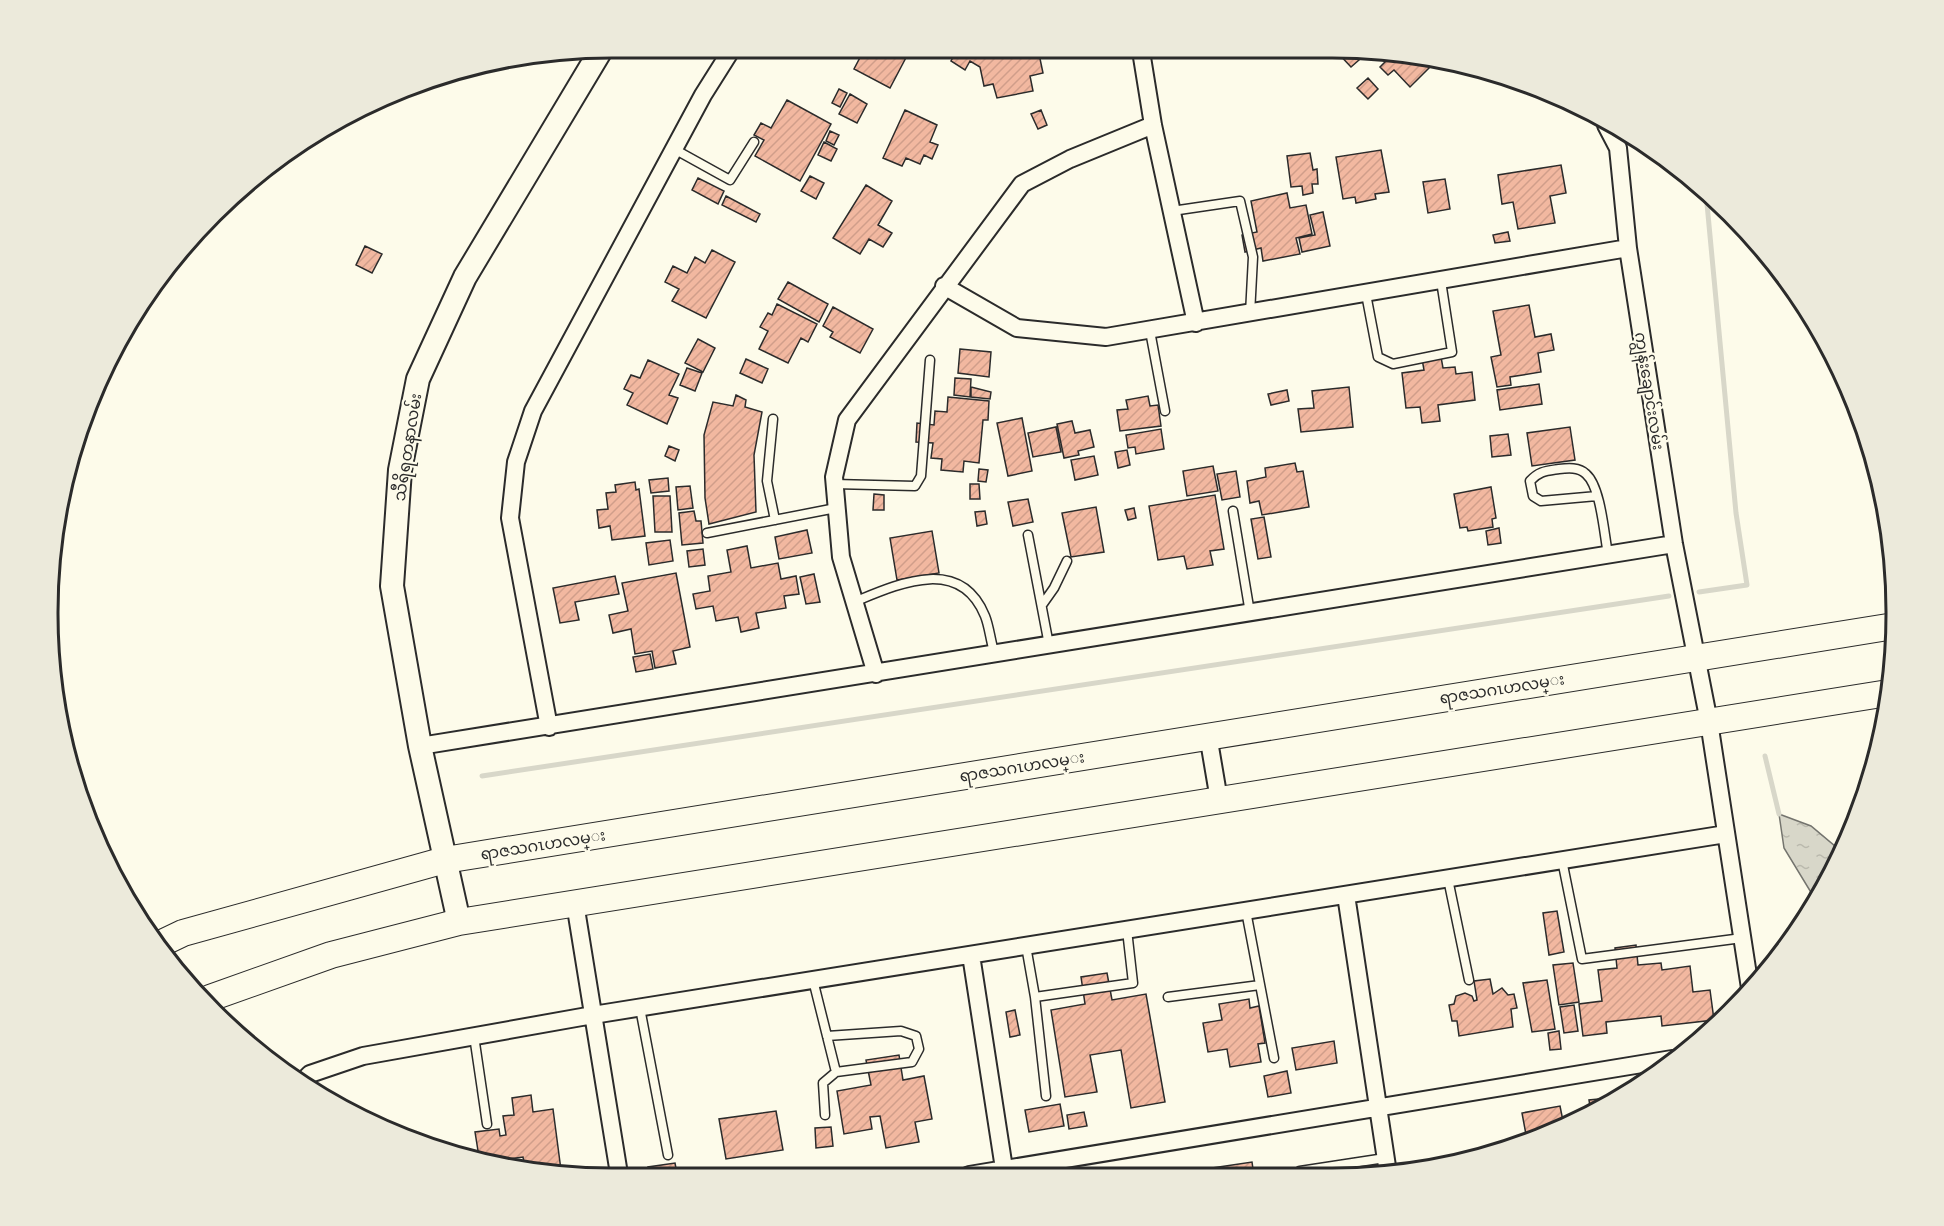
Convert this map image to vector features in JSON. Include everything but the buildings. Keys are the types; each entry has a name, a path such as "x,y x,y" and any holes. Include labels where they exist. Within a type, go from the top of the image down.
{"main road":[{"name":"သီရိရတနာလမ်း","path":"459,922 420,746 392,586 400,470 418,379 465,277 596,59"},
{"name":"ရာဇသဂၤဟလမ္း","path":"166,941 183,933 445,860 1885,627"},
{"path":"213,997 331,955 459,922 1879,694"}],"street":[{"path":"549,727 510,518 516,462 533,411 703,95 726,58"},
{"path":"1143,58 1153,125 1196,323"},
{"path":"876,674 841,557 834,484 847,420 944,286 1022,184 1070,159 1153,125"},
{"name":"ကျွန်းချောင်းလမ်း","path":"1611,135 1618,148 1628,248 1674,544 1709,722 1748,978"},
{"path":"944,286 1017,328 1106,338 1628,248"},
{"path":"420,746 1674,544"},
{"path":"1208,735 1218,800"},
{"path":"308,1076 363,1056 594,1015 1726,834"},
{"path":"1346,895 1387,1164"},
{"path":"575,903 619,1168"},
{"path":"971,955 1004,1168"},
{"path":"1028,1168 1657,1062"}],"lane":[{"path":"674,149 730,180 754,142"},
{"path":"1172,211 1240,201 1253,257 1250,314"},
{"path":"1366,294 1378,357 1394,364 1452,351 1441,281"},
{"path":"1150,331 1166,411"},
{"path":"834,484 915,486 921,476 930,360"},
{"path":"773,419 767,481 776,520"},
{"path":"1597,496 1540,501 1533,496 1530,481 1538,472 1570,468 1585,472 1595,486 1597,496 1608,555"},
{"path":"707,533 836,508"},
{"path":"1233,511 1250,613"},
{"path":"1028,535 1049,645"},
{"path":"1042,605 1054,588 1067,561"},
{"path":"854,602 898,584 941,578 965,588 984,615 993,648"},
{"path":"1562,860 1582,959 1742,938"},
{"path":"1448,879 1469,980"},
{"path":"1246,911 1274,1058"},
{"path":"1035,997 1133,983 1127,930"},
{"path":"1026,946 1035,997 1046,1096"},
{"path":"813,980 836,1072"},
{"path":"1168,997 1260,985"},
{"path":"640,1008 668,1155"},
{"path":"825,1115 823,1083 836,1072 912,1062 919,1049 916,1036 901,1031 827,1036"},
{"path":"474,1036 487,1124"}],"water":[{"path":"1779,814 1811,826 1834,845 1810,891 1784,848"}],"waterway":[{"path":"1699,592 1747,585 1736,513 1707,206"},
{"path":"482,776 1669,596"},
{"path":"1765,756 1779,814"}]}
